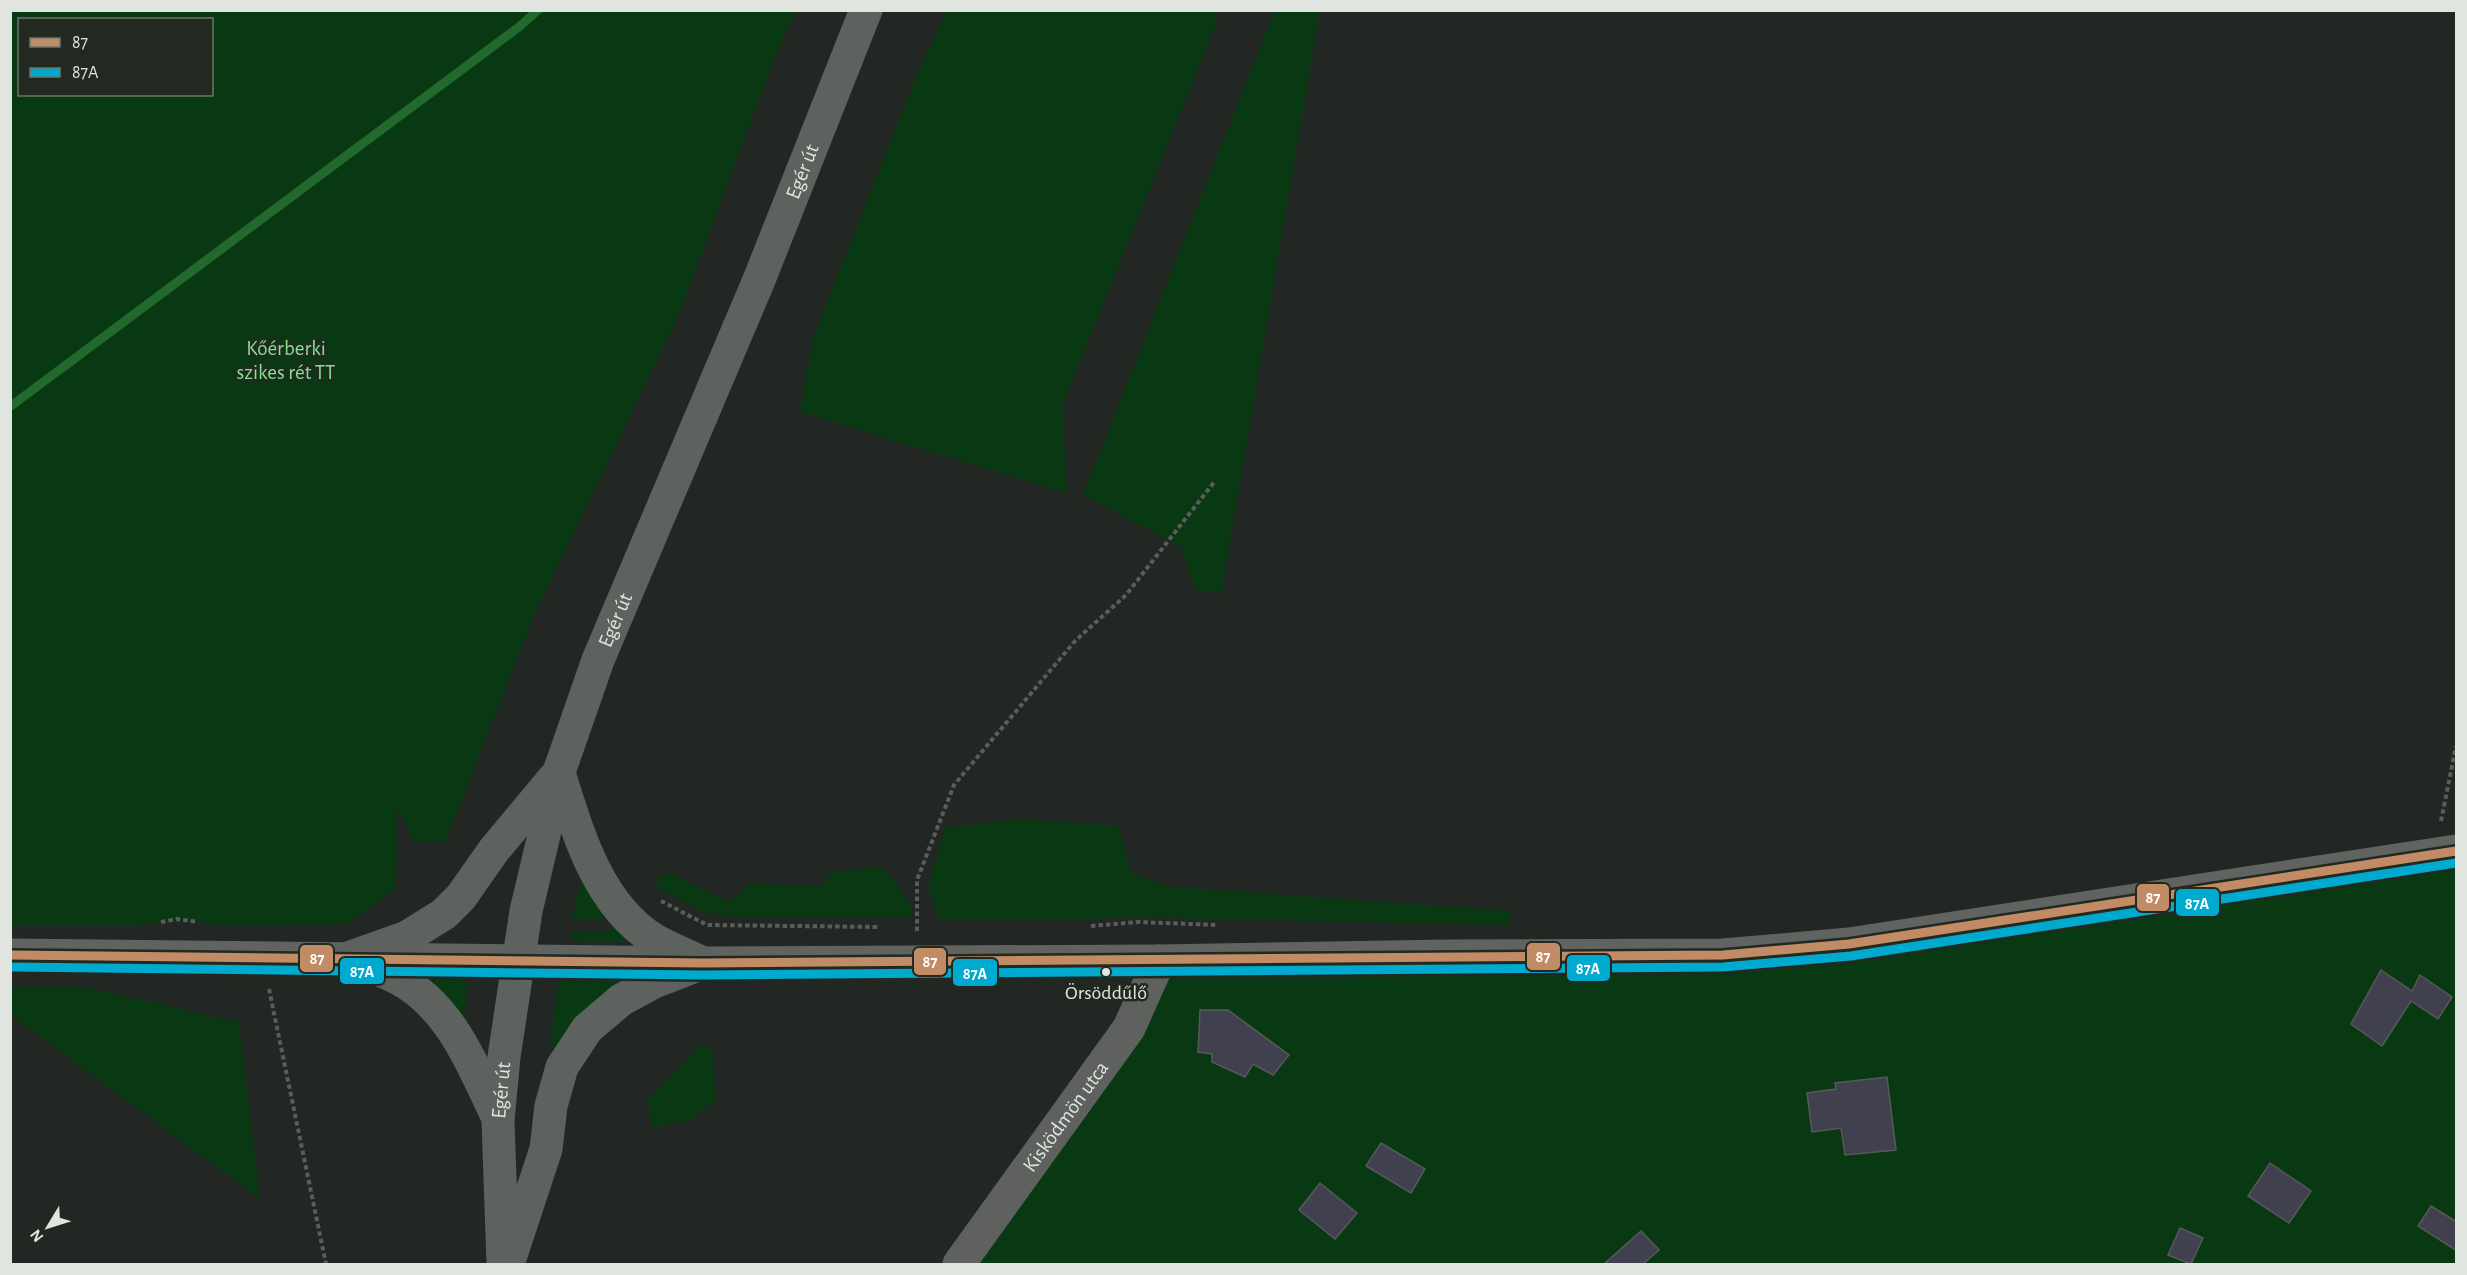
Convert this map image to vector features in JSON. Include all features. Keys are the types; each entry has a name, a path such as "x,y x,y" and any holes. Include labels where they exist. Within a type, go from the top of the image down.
{"main road":[{"name":"Egér út","path":"506,1264 498,1120 504,1057 526,911 559,772 598,660 737,332 867,10"},
{"path":"559,772 587,854 622,913 654,939 703,963"},
{"path":"345,959 407,937 444,914 461,897 494,850 559,772"},
{"path":"345,959 398,978 430,1000 447,1020 465,1051 498,1120"},
{"path":"506,1264 546,1149 551,1106 562,1067 587,1029 621,1000 654,982 703,963"}],"street":[{"path":"10,955 519,959 703,963 1723,955 1838,945 2448,834"},
{"name":"Kisködmön utca","path":"958,1264 1129,1028 1160,961"}],"path":[{"path":"918,962 917,880 954,785 1076,641 1126,595 1215,481"},
{"path":"2448,834 2457,746"},
{"path":"622,913 639,897 648,895 707,925 882,927"},
{"path":"1080,927 1138,922 1230,925"},
{"path":"905,927 928,928"},
{"path":"263,958 326,1264"}],"green space":[{"name":"Kőérberki szikes rét TT","path":"11,10 796,11 775,56 680,312 535,613 445,842 414,842 397,806 396,888 347,924 231,926 177,919 137,926 11,926"},
{"path":"1275,10 1320,11 1221,593 1195,589 1182,547 1083,495"},
{"path":"947,11 1219,11 1212,34 1062,406 1067,493 800,412 813,338 918,72"},
{"path":"1017,819 1119,826 1131,874 1172,887 1510,911 1509,925 1168,918 939,920 928,887 945,828"},
{"path":"2456,853 2456,1264 959,1264 1159,961 1723,955"},
{"path":"883,867 912,906 911,917 737,917 703,912 656,887 658,876 672,874 729,902 749,884 823,886 831,872"},
{"path":"583,882 586,883 607,917 601,920 572,919 579,888"},
{"path":"616,926 626,935 626,939 622,942 578,942 569,935 569,932 608,931"},
{"path":"437,980 463,980 467,984 465,1013 461,1014 434,985"},
{"path":"564,980 615,981 617,986 555,1050 551,1046 557,988"},
{"path":"11,988 88,988 239,1022 260,1199 11,1015"},
{"path":"704,1042 712,1052 716,1099 690,1120 652,1128 648,1100"}],"building":[{"path":"2381,970 2412,991 2420,975 2452,997 2438,1019 2411,1001 2382,1046 2351,1024"},
{"path":"1200,1010 1228,1010 1289,1055 1273,1075 1253,1064 1245,1077 1212,1062 1212,1054 1198,1052"},
{"path":"1887,1077 1896,1150 1845,1155 1841,1128 1812,1132 1807,1093 1836,1089 1835,1083"},
{"path":"1381,1143 1425,1169 1411,1193 1366,1166"},
{"path":"2270,1163 2311,1191 2289,1223 2248,1196"},
{"path":"1320,1183 1357,1213 1335,1239 1299,1210"},
{"path":"2431,1206 2457,1222 2457,1251 2418,1226"},
{"path":"2180,1228 2203,1238 2191,1264 2168,1255"},
{"path":"1641,1231 1659,1250 1643,1264 1604,1264"}],"waterway":[{"path":"11,406 519,27 538,10"}],"transit line":[{"name":"87","path":"10,955 703,963 1723,955 1849,944 2456,851"},
{"name":"87A","path":"10,967 703,975 1723,967 1851,956 2456,863"}],"place":[{"name":"Örsöddűlő","path":"1106,972"}]}
